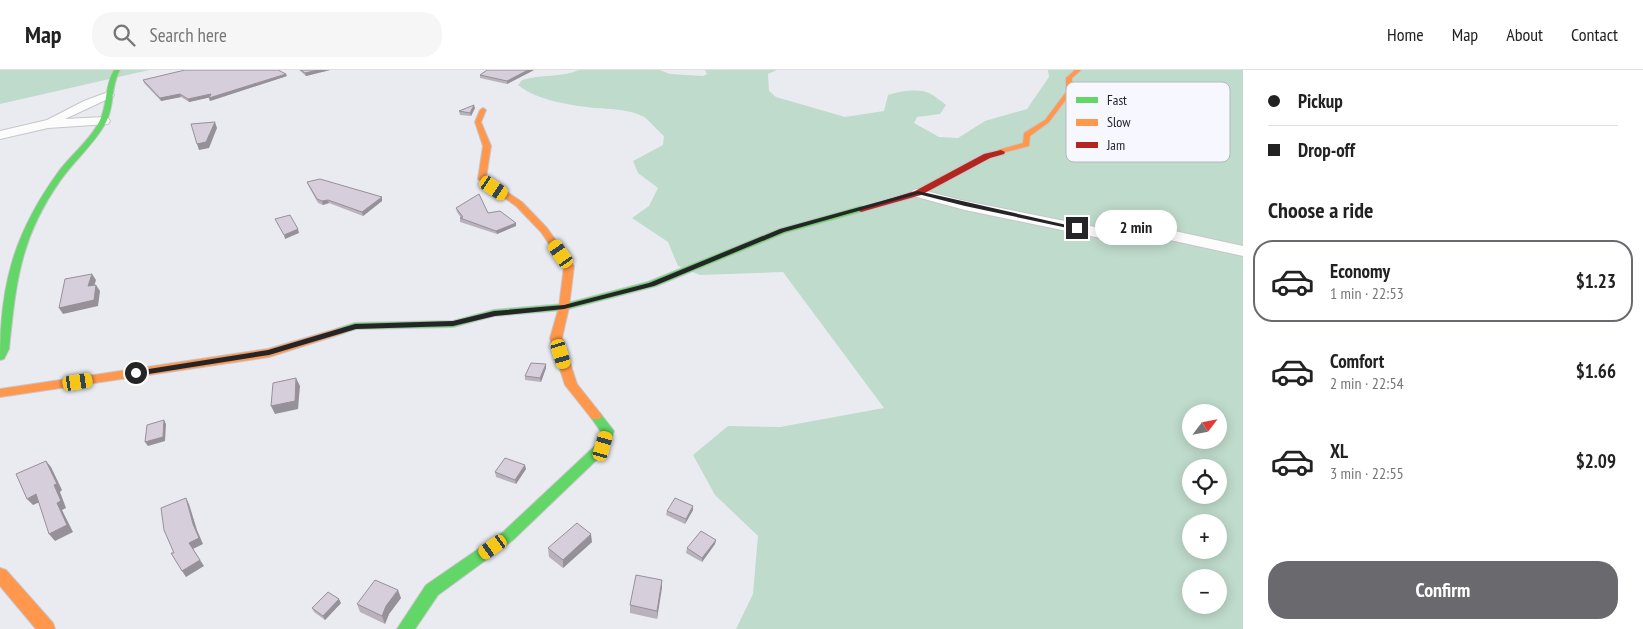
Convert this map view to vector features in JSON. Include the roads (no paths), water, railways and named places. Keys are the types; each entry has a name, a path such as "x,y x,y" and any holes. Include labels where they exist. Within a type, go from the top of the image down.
{"street":[{"path":"0,356 3,349 12,276 20,251 36,217 63,170 104,121 110,100 108,86 111,77 117,70"},
{"path":"1069,82 1069,78 1078,70"},
{"path":"48,124 88,103 108,95"},
{"path":"0,393 269,353 355,326 453,324 494,313 564,307 652,284 782,230 918,192 987,156 1026,144 1027,135 1047,121 1066,96"},
{"path":"405,629 432,590 508,536 603,446 608,430 571,385 556,338 564,307 569,266 544,230 519,204 482,179 487,146 478,122 483,110"},
{"path":"0,136 48,124 104,121"},
{"path":"918,192 965,205 1115,236 1170,235 1243,251"},
{"path":"0,575 47,629"}]}
